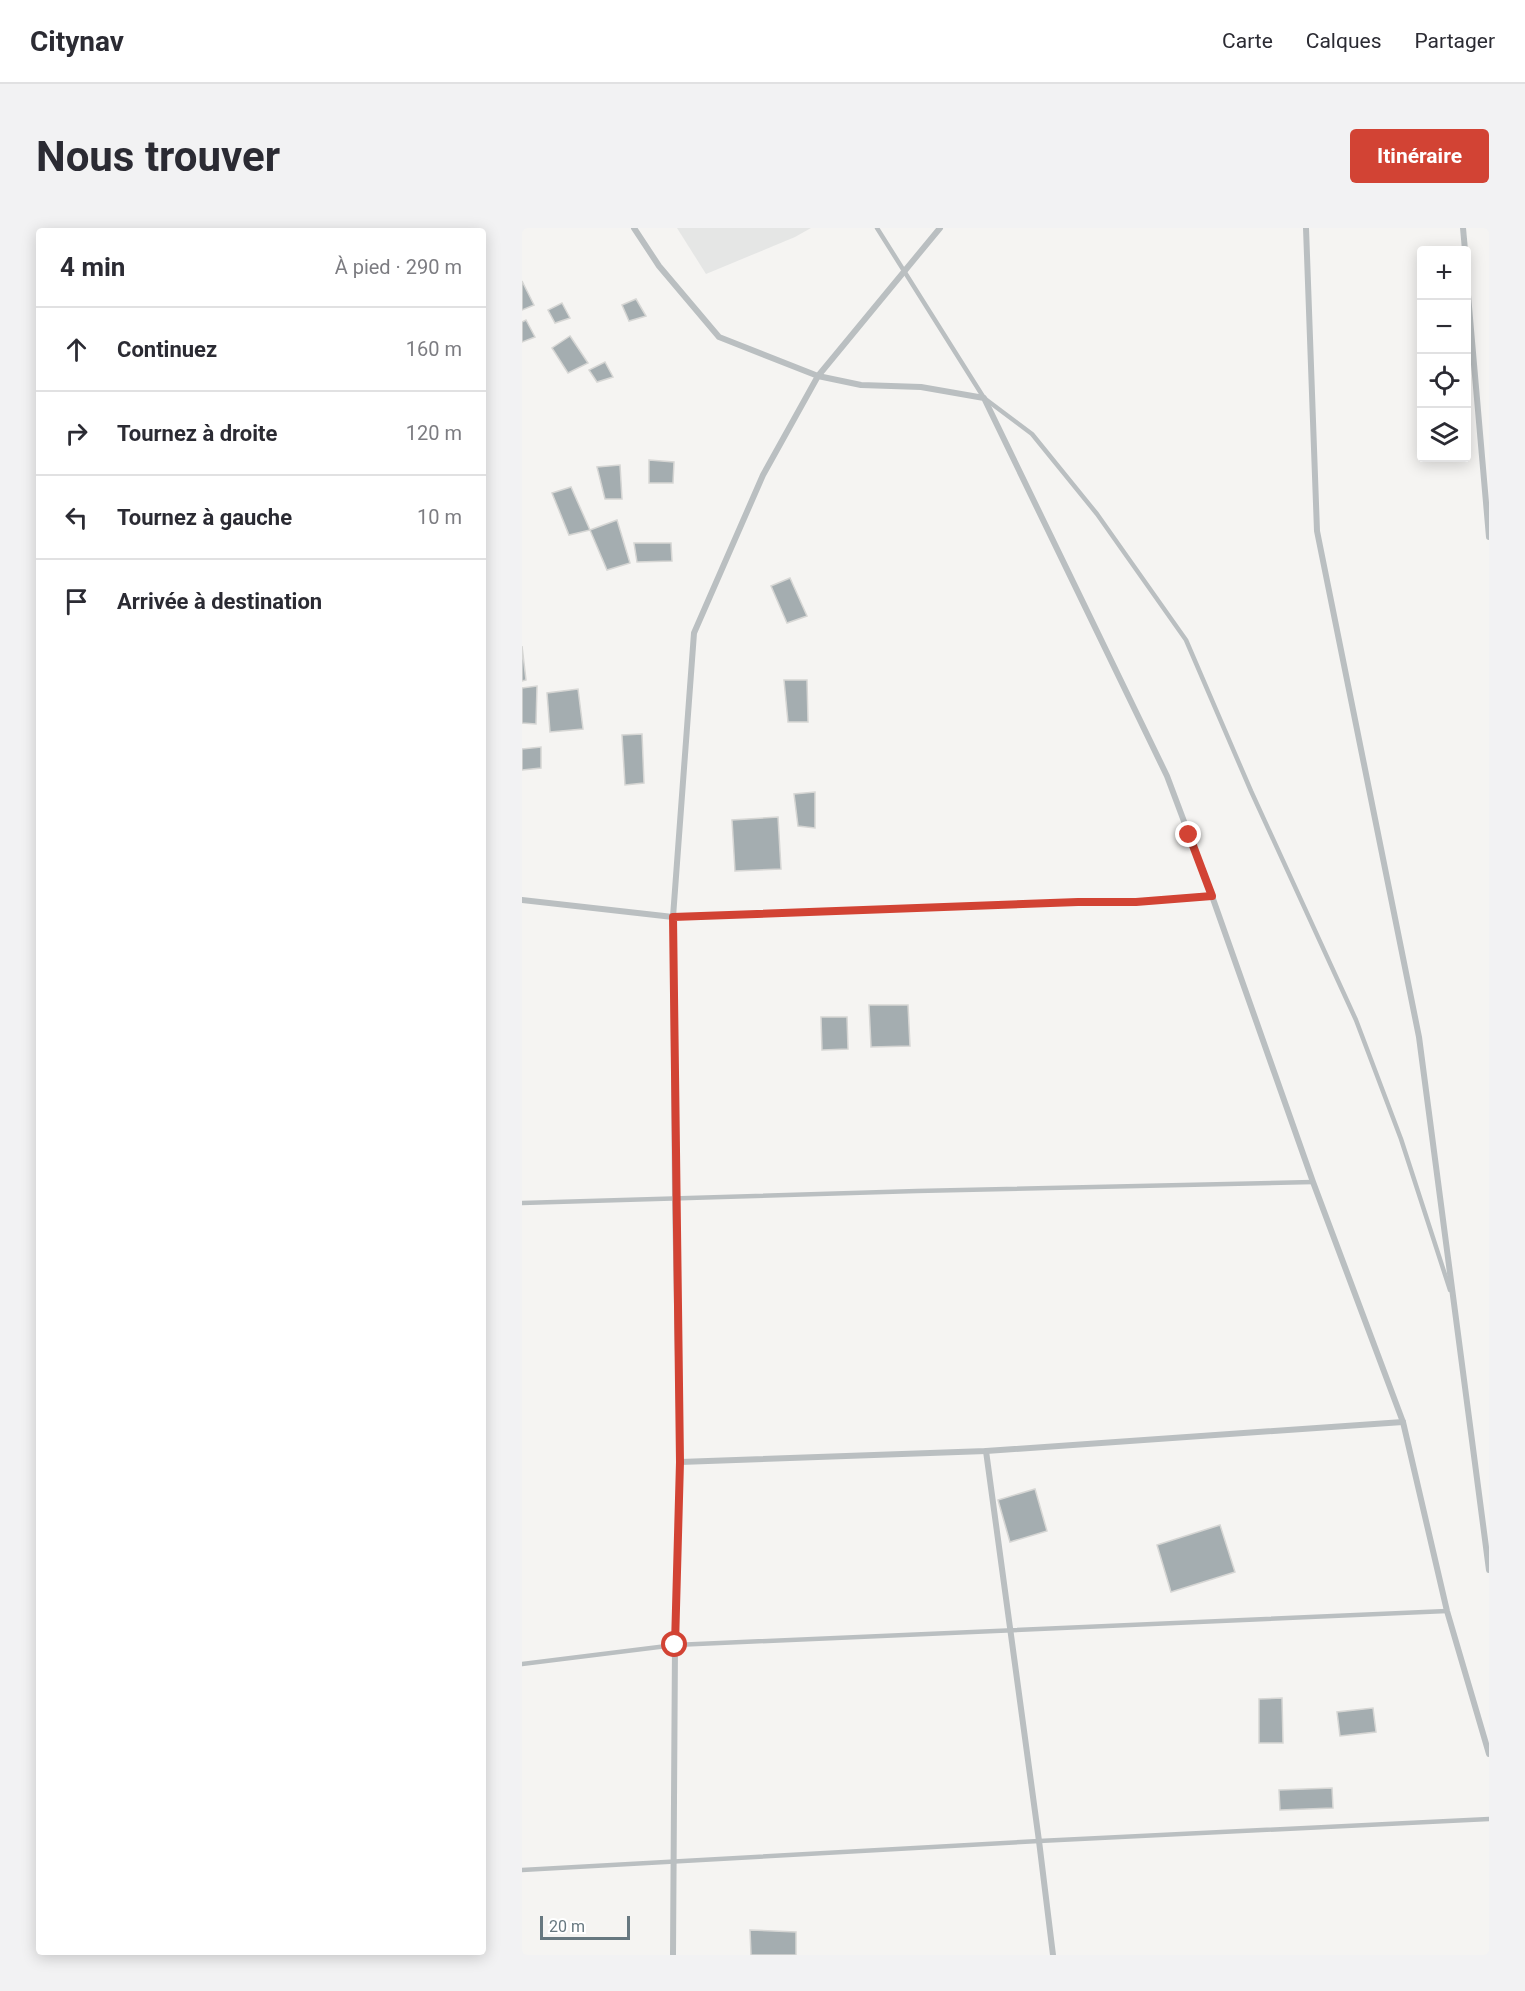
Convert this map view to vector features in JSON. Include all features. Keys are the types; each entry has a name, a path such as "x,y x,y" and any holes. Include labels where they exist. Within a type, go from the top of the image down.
{"street":[{"path":"634,228 659,266 719,337 818,376 861,385 921,387 984,399 1167,776 1212,896 1313,1182 1403,1422 1447,1611 1489,1754"},
{"path":"673,1955 675,1645 680,1462 673,917 694,633 763,475 818,376 940,228"},
{"path":"1306,228 1317,531 1419,1037 1489,1570"},
{"path":"1463,228 1465,246"},
{"path":"1470,300 1485,450 1489,537"},
{"path":"522,900 673,917 1078,902 1136,902 1212,896"},
{"path":"680,1462 986,1451 1403,1422"},
{"path":"986,1451 1053,1955"}],"lane":[{"path":"877,228 984,399 1032,434 1097,514 1186,639 1251,791 1356,1020 1401,1139 1454,1300"},
{"path":"522,1203 1313,1182"},
{"path":"522,1664 675,1645 1447,1611"},
{"path":"522,1870 1489,1818"}],"shaded area":[{"path":"677,228 811,228 795,237 706,274"}],"building":[{"path":"522,281 534,305 522,310"},
{"path":"636,299 646,316 629,321 622,305"},
{"path":"562,303 570,318 555,323 548,310"},
{"path":"526,320 535,337 522,342 522,322"},
{"path":"570,336 588,363 568,373 552,348"},
{"path":"605,362 613,377 597,382 589,370"},
{"path":"649,460 674,462 673,483 649,483"},
{"path":"620,465 622,499 605,499 597,467"},
{"path":"571,487 590,530 569,535 552,493"},
{"path":"617,520 630,563 607,570 590,530"},
{"path":"634,543 671,543 672,561 637,562"},
{"path":"790,578 807,616 787,623 771,586"},
{"path":"522,646 526,680 522,681"},
{"path":"784,680 807,680 808,722 788,722"},
{"path":"537,686 536,724 522,723 522,688"},
{"path":"578,689 583,729 550,732 547,693"},
{"path":"642,734 644,783 625,785 622,735"},
{"path":"541,747 541,768 522,770 522,749"},
{"path":"815,792 815,828 798,826 794,794"},
{"path":"778,817 781,869 735,871 732,820"},
{"path":"869,1005 908,1005 910,1046 871,1047"},
{"path":"821,1017 847,1017 848,1049 822,1050"},
{"path":"1035,1489 1047,1531 1010,1542 998,1500"},
{"path":"1220,1525 1235,1572 1171,1592 1157,1545"},
{"path":"1282,1698 1283,1743 1259,1743 1259,1699"},
{"path":"1373,1708 1376,1732 1340,1736 1337,1712"},
{"path":"1332,1788 1333,1808 1280,1810 1279,1790"},
{"path":"750,1930 796,1932 796,1955 751,1955"}],"route":[{"path":"675,1645 680,1462 673,917 1078,902 1136,902 1212,896 1189,835"}]}
